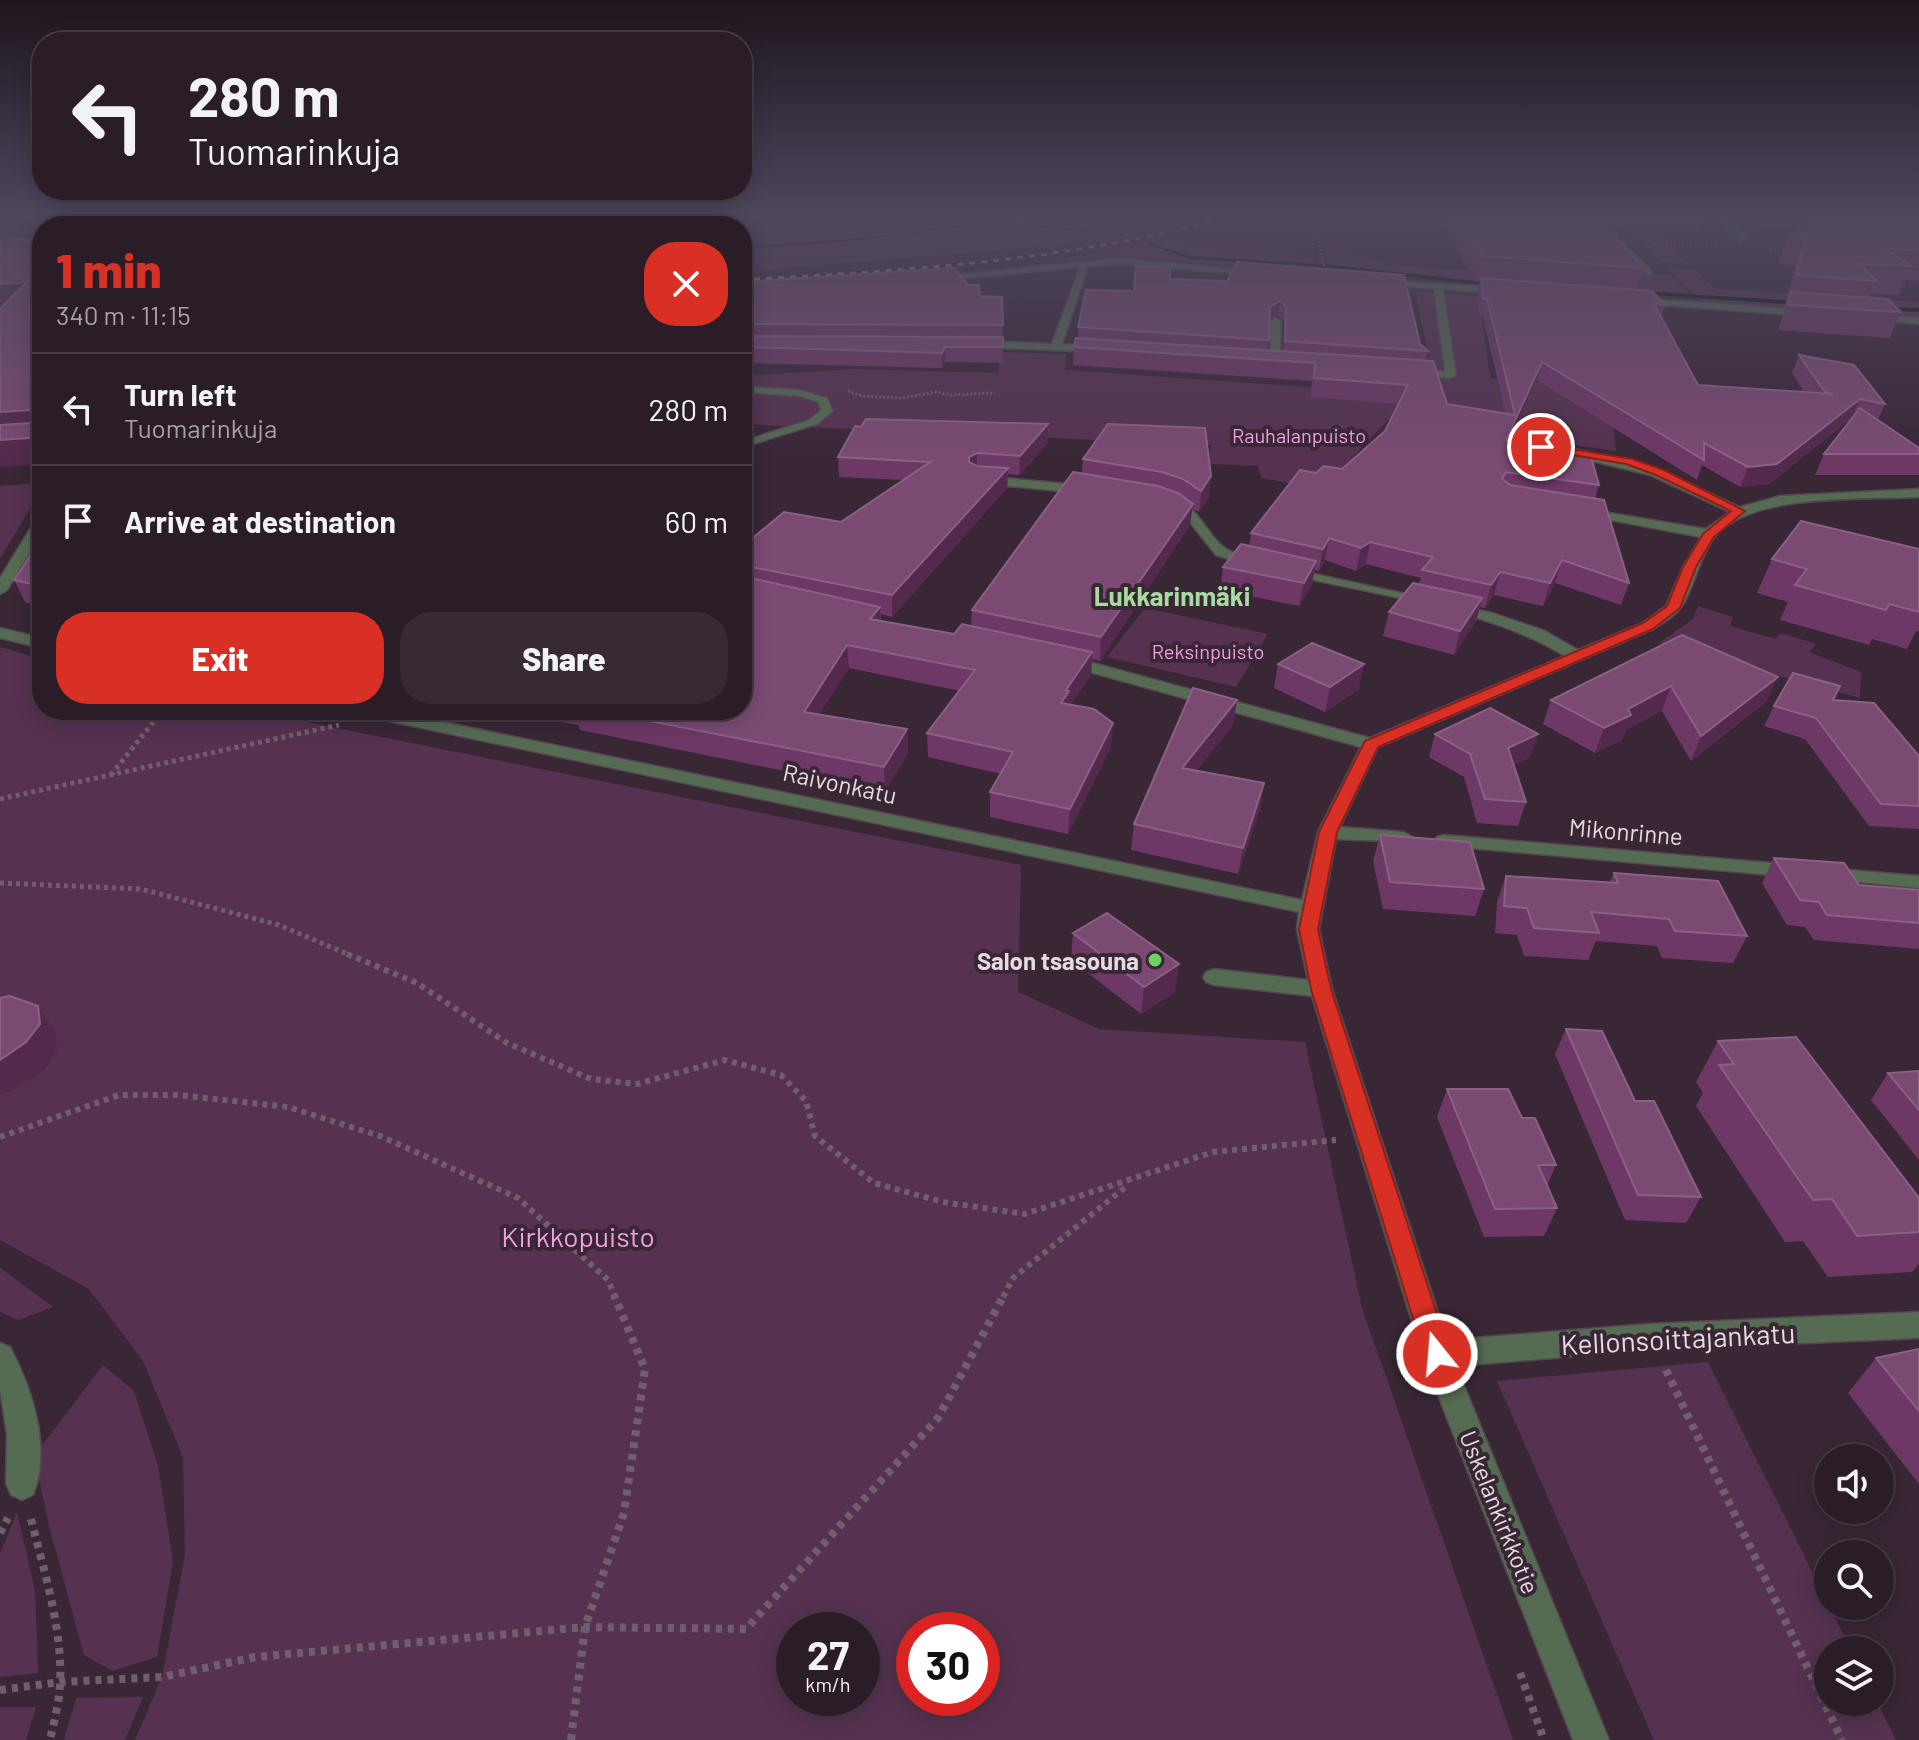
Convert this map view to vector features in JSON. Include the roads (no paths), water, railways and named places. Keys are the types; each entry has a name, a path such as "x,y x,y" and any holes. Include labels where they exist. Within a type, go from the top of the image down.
{"street":[{"path":"1057,345 1074,295"},
{"path":"1407,372 1451,375 1439,295"},
{"path":"1624,300 1826,314"},
{"path":"1857,316 1919,321"},
{"path":"1275,362 1276,321"},
{"path":"967,344 1057,345 1119,350"},
{"path":"1259,361 1289,363"},
{"path":"752,390 800,393 823,400 827,411 813,422 757,441"},
{"path":"1547,448 1628,461 1739,511"},
{"path":"977,479 1107,491"},
{"path":"1043,656 1371,744 1431,716 1625,638 1673,608 1690,567 1709,534 1739,511 1780,500 1919,493"},
{"path":"1159,500 1190,513 1221,552 1240,560 1487,616 1540,634 1578,657"},
{"path":"1564,508 1709,534"},
{"path":"0,590 32,537"},
{"path":"0,633 32,641"},
{"name":"Raivonkatu","path":"411,720 1310,908"},
{"name":"Uskelankirkkotie","path":"1371,744 1328,832 1310,908 1308,929 1321,989 1437,1354 1591,1740"},
{"name":"Mikonrinne","path":"1328,832 1919,882"},
{"path":"1214,977 1321,989"},
{"name":"Kellonsoittajankatu","path":"1437,1354 1650,1337 1919,1325"},
{"path":"0,1356 22,1408 22,1484"}],"waterway":[{"path":"1686,295 1800,303"},
{"path":"1882,308 1919,310"}],"place":[{"name":"Salon tsasouna","path":"1155,960"}],"district":[{"name":"Lukkarinmäki","path":"1172,595"}],"park label":[{"name":"Rauhalanpuisto","path":"1299,435"},
{"name":"Reksinpuisto","path":"1208,651"},
{"name":"Kirkkopuisto","path":"578,1236"}]}
